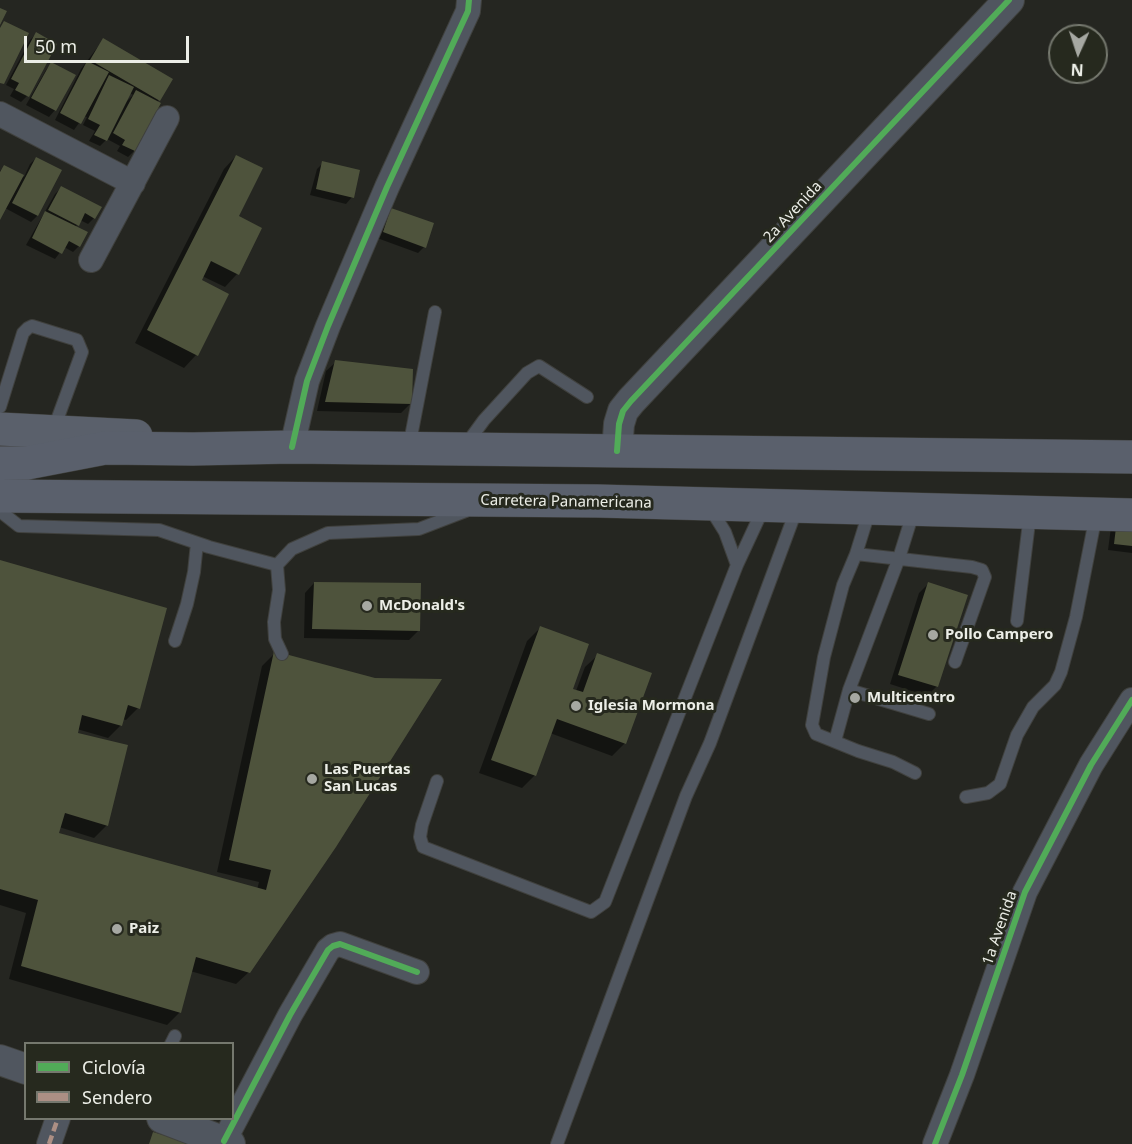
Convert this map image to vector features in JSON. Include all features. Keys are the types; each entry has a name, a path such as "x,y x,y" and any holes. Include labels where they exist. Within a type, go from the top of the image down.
{"highway":[{"path":"0,442 105,448 464,448 1132,457"},
{"path":"0,463 27,463 105,448"},
{"name":"Carretera Panamericana","path":"0,496 707,504 1132,515"}],"main road":[{"path":"0,429 133,435 193,449"}],"street":[{"path":"292,447 307,381 328,326 387,187 468,11 469,0"},
{"name":"2a Avenida","path":"617,451 619,424 623,411 631,401 1009,0"},
{"path":"0,114 133,183"},
{"path":"91,260 167,118"},
{"name":"1a Avenida","path":"935,1144 962,1075 1024,892 1091,765 1132,700"},
{"path":"165,1120 227,1143 291,1015 328,950 333,946 340,944 417,972"},
{"path":"0,1060 24,1068"},
{"path":"49,1144 58,1120"}],"lane":[{"path":"408,448 435,312"},
{"path":"0,407 23,333 28,328 32,326 76,340 82,351 53,432"},
{"path":"464,448 484,420 527,373 539,366 587,398"},
{"path":"282,654 275,639 274,622 279,590 277,565 292,549 328,533 419,529 496,501"},
{"path":"707,504 725,532 737,565"},
{"path":"437,781 422,825 420,837 423,847 591,912 605,902 737,565 764,506"},
{"path":"557,1144 673,829 710,743 798,507"},
{"path":"870,509 856,554 843,585 824,657 812,725 816,734 893,762 915,773"},
{"path":"835,741 849,690 915,510"},
{"path":"0,511 19,526 159,530 203,545 277,565"},
{"path":"1017,621 1030,512"},
{"path":"966,797 988,793 1000,784 1017,735 1034,707 1055,685 1061,672 1076,618 1096,514"},
{"path":"175,641 203,545"},
{"path":"856,554 982,570 985,578 955,662"},
{"path":"849,690 929,714"}],"building":[{"path":"0,8 7,11 0,25"},
{"path":"4,21 29,33 4,84 0,83 0,28"},
{"path":"36,32 57,44 29,97 15,90 19,83 11,79"},
{"path":"103,38 173,79 160,101 90,60"},
{"path":"87,61 109,72 81,124 60,113"},
{"path":"51,62 76,75 56,111 31,98"},
{"path":"109,75 134,87 107,141 94,135 100,125 88,119"},
{"path":"136,90 161,103 135,151 122,145 125,140 113,133"},
{"path":"236,155 263,168 239,216 262,228 239,275 211,261 202,280 229,294 198,356 147,330"},
{"path":"36,157 62,170 38,216 12,203"},
{"path":"322,161 360,170 354,198 316,189"},
{"path":"4,165 24,175 0,220 0,172"},
{"path":"61,186 102,207 95,219 85,213 79,226 48,210"},
{"path":"391,208 434,223 426,248 383,232"},
{"path":"45,211 88,232 80,247 69,241 62,254 32,238"},
{"path":"335,360 413,369 412,404 325,402"},
{"path":"1117,519 1132,521 1132,546 1114,544"},
{"name":"Las Puertas San Lucas","path":"0,560 167,608 140,709 128,705 122,726 82,715 78,733 128,745 108,826 65,813 59,833 266,890 271,870 229,860 274,651 375,678 442,679 336,847 250,973 196,957 181,1013 21,966 38,900 0,889"},
{"name":"McDonald's","path":"314,582 421,583 420,631 312,629"},
{"name":"Pollo Campero","path":"928,582 968,595 938,687 898,675"},
{"name":"Iglesia Mormona","path":"540,626 589,644 573,689 583,692 597,653 652,673 626,744 557,719 536,776 491,760"},
{"path":"153,1132 190,1143 190,1144 149,1144"}],"marked path":[{"path":"49,1144 57,1120"}],"cycle path":[{"path":"292,447 307,381 328,326 387,187 468,11 469,0"},
{"path":"617,451 619,424 623,411 631,401 1009,0"},
{"path":"935,1144 962,1075 1025,892 1091,765 1132,700"},
{"path":"224,1141 290,1015 328,950 340,944 417,972"}],"place":[{"name":"McDonald's","path":"367,606"},
{"name":"Pollo Campero","path":"933,635"},
{"name":"Multicentro","path":"855,698"},
{"name":"Iglesia Mormona","path":"576,706"},
{"name":"Las Puertas San Lucas","path":"312,779"},
{"name":"Paiz","path":"117,929"}]}
